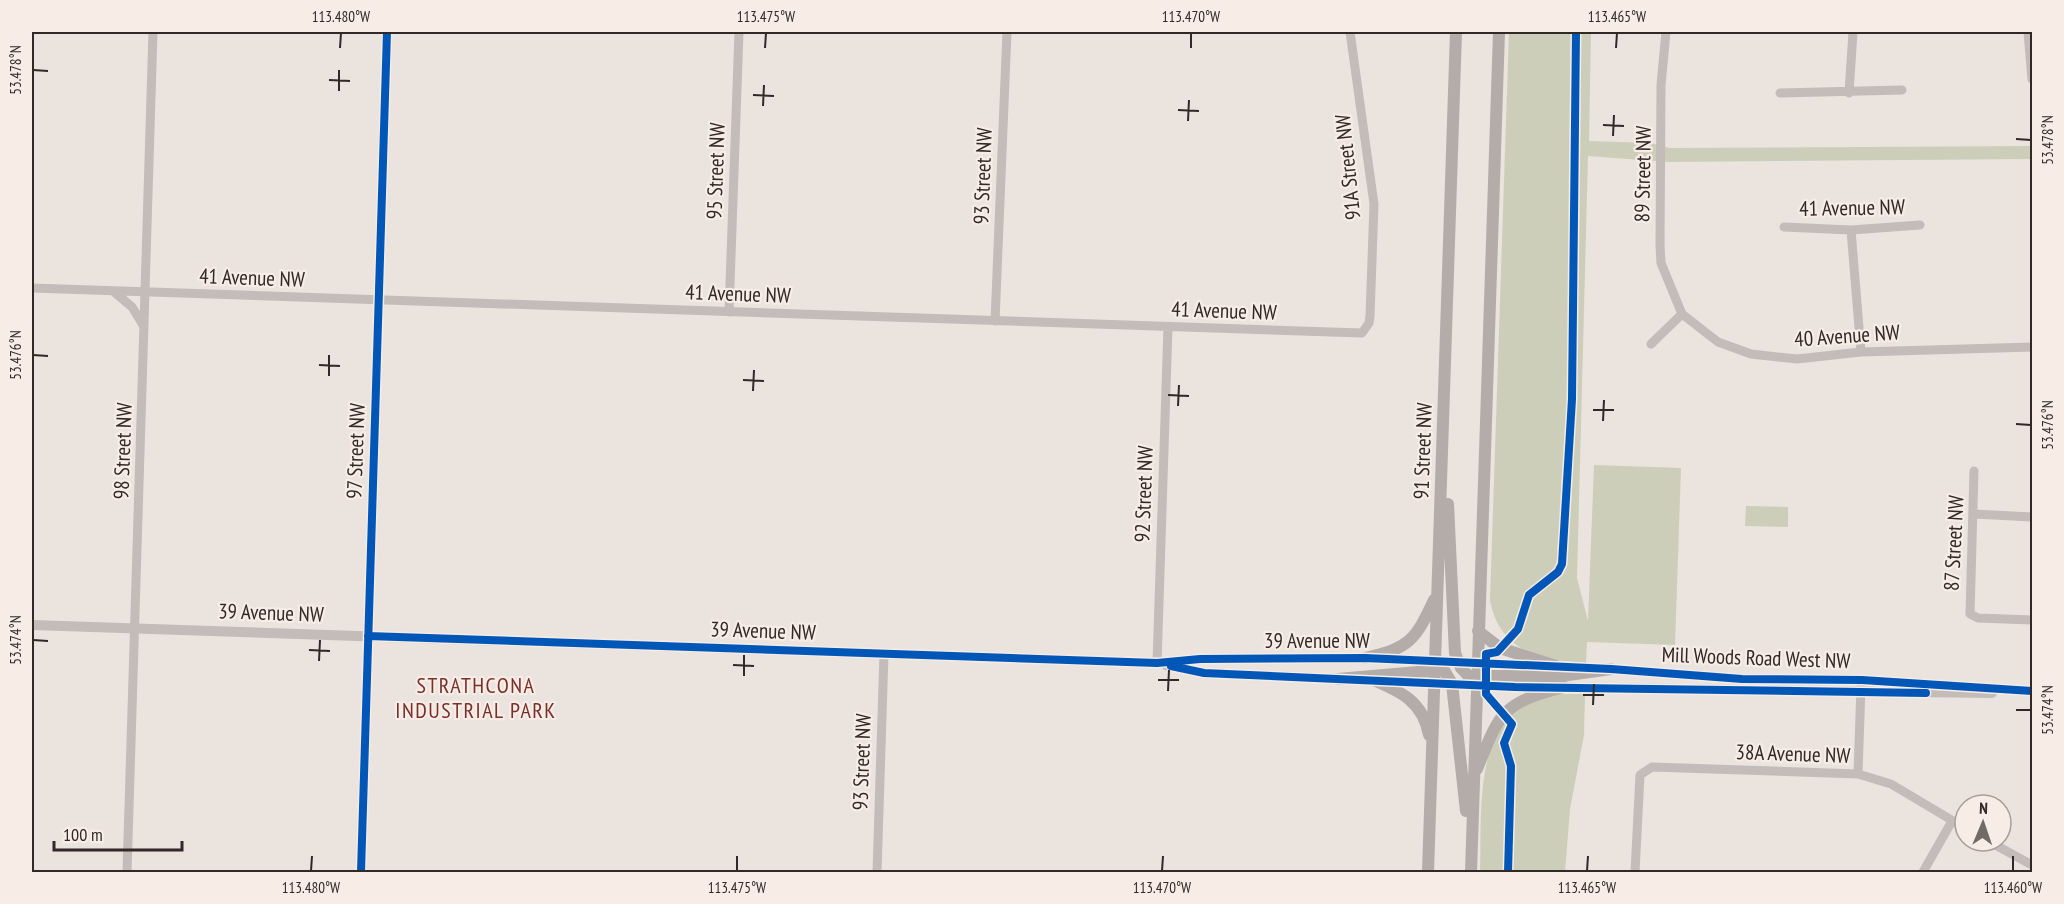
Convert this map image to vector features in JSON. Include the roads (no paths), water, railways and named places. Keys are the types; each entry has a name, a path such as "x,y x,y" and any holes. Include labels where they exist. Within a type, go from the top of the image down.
{"main road":[{"name":"91 Street NW","path":"1456,32 1437,594 1443,673 1470,873"},
{"path":"1470,873 1473,778 1470,672 1478,631 1499,32"},
{"path":"1444,424 1455,653 1470,672"},
{"path":"1365,658 1391,652 1411,642 1421,629 1437,594"},
{"path":"1478,631 1500,648 1556,666"},
{"path":"1338,679 1470,672 1561,676 1611,669"},
{"path":"1428,873 1434,684 1443,673"},
{"path":"1371,679 1403,694 1418,706 1428,727 1432,751"},
{"path":"1473,778 1490,734 1503,713 1530,695 1564,687"}],"street":[{"name":"98 Street NW","path":"127,873 153,32"},
{"name":"97 Street NW","path":"361,873 387,32"},
{"name":"95 Street NW","path":"729,312 738,32"},
{"name":"93 Street NW","path":"995,321 1007,32"},
{"name":"91A Street NW","path":"1350,32 1374,204 1370,316 1369,323 1362,333"},
{"name":"89 Street NW","path":"1666,32 1661,85 1661,262 1682,314"},
{"path":"1850,93 1853,32"},
{"path":"2028,32 2032,79"},
{"path":"1780,93 1902,90"},
{"name":"41 Avenue NW","path":"1784,227 1851,230 1920,225"},
{"path":"1851,230 1862,352"},
{"name":"41 Avenue NW","path":"32,288 1362,333"},
{"path":"113,291 132,307 144,328"},
{"path":"1652,344 1682,314"},
{"name":"40 Avenue NW","path":"1682,314 1718,342 1751,354 1797,359 1862,352 2032,347"},
{"name":"92 Street NW","path":"1157,663 1168,327"},
{"name":"87 Street NW","path":"1974,471 1969,610 1971,616 2032,620"},
{"path":"1974,514 2032,517"},
{"name":"39 Avenue NW","path":"32,625 1157,663 1200,659 1365,658 1443,673"},
{"name":"93 Street NW","path":"877,873 884,654"},
{"name":"39 Avenue NW","path":"1157,663 1204,673 1371,679 1434,684"},
{"name":"Mill Woods Road West NW","path":"1443,673 1556,666 1742,679 1862,680 2032,692"},
{"name":"Mill Woods Road West NW","path":"1470,672 1564,687 1861,693 2032,692"},
{"path":"1858,774 1862,680"},
{"name":"38A Avenue NW","path":"1635,873 1639,780 1643,771 1652,767 1858,774 1892,784 1952,822"},
{"path":"1923,873 1952,822"},
{"path":"2010,853 2032,865"}],"district":[{"name":"STRATHCONA INDUSTRIAL PARK","path":"476,698"}]}
